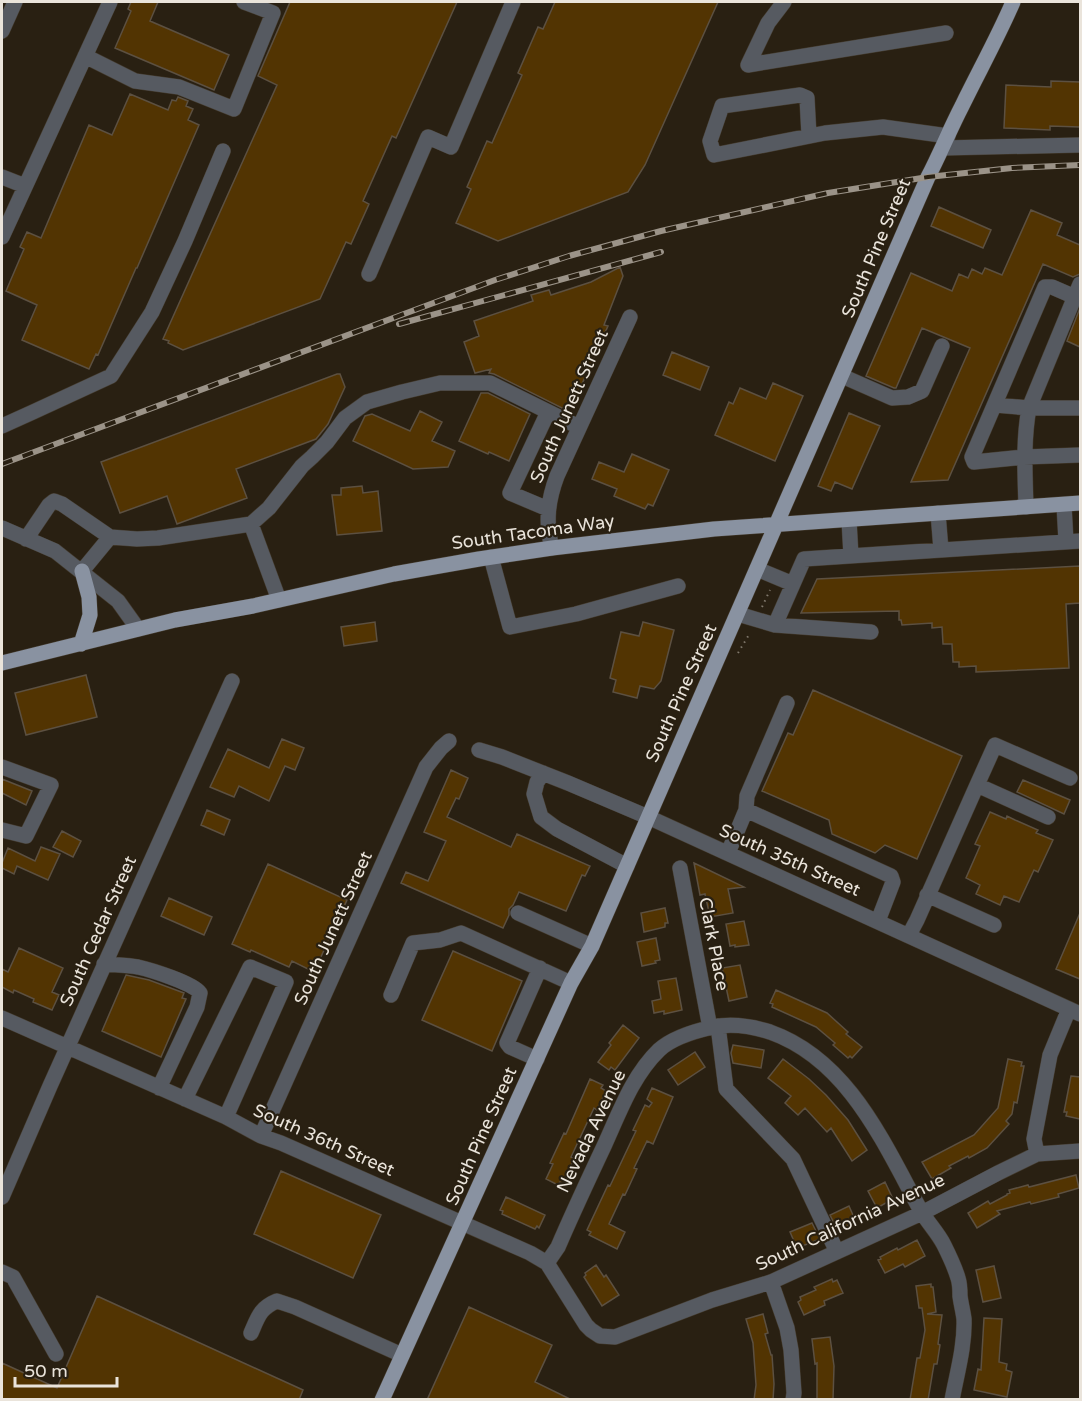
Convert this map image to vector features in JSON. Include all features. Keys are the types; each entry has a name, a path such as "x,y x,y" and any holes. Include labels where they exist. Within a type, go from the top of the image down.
{"main road":[{"name":"South Pine Street","path":"382,1400 572,983 592,946 928,177 1013,2"},
{"name":"South Tacoma Way","path":"2,663 175,620 279,600 394,574 491,557 714,529 1080,503"},
{"path":"81,644 90,615 89,597 82,572"}],"street":[{"path":"2,31 15,2"},
{"path":"2,237 110,2"},
{"path":"85,56 135,81 179,87 234,109 273,13 244,2"},
{"path":"369,274 428,137 451,147 513,2"},
{"path":"784,2 768,23 748,65 946,33"},
{"path":"809,136 807,98 800,95 722,106 710,141 714,155 809,136 825,132 884,127 946,142 1080,146"},
{"path":"2,426 111,376 152,312 223,151"},
{"path":"2,177 25,186"},
{"path":"1026,507 1024,457 1025,427 1029,408 1078,291 1045,287 972,457 974,462 1024,457 1080,455"},
{"name":"South Junett Street","path":"552,548 548,529 548,509 552,489 630,317"},
{"path":"842,376 892,398 908,397 922,391 942,346"},
{"path":"26,539 54,501 62,504 110,537 158,538 251,524 269,508 302,466 327,442 345,418 367,402 440,383 490,383 579,427"},
{"path":"994,405 1080,408"},
{"path":"548,412 510,493 548,509"},
{"path":"775,624 804,559 1073,541 1064,505"},
{"path":"938,513 941,550"},
{"path":"849,520 851,556"},
{"path":"251,524 279,600"},
{"path":"2,528 55,551 118,600 138,629"},
{"path":"82,572 110,537"},
{"path":"491,557 510,627 576,614 678,586"},
{"path":"757,569 793,584"},
{"path":"738,614 775,624 871,632"},
{"name":"South Cedar Street","path":"2,1197 232,681"},
{"path":"728,853 746,810 747,796 787,703"},
{"name":"South Junett Street","path":"261,1136 426,767 449,741"},
{"path":"909,936 995,745 1070,778"},
{"name":"South 35th Street","path":"479,750 543,773 648,817 1075,1011"},
{"path":"6,831 26,836 51,785 7,769"},
{"path":"543,773 537,782 534,794 541,817 557,829 627,866"},
{"path":"977,785 1048,817"},
{"path":"746,810 891,876 893,882 878,921"},
{"name":"Clark Place","path":"680,868 726,1089 792,1159 837,1252"},
{"path":"927,895 993,925"},
{"path":"518,914 592,946"},
{"path":"391,995 413,943 440,940 461,933 572,983"},
{"path":"104,964 136,967 185,983 196,988 200,993 197,1007 159,1088"},
{"path":"184,1099 250,967 286,982 226,1118"},
{"path":"537,1059 510,1047 507,1043 540,968"},
{"path":"1037,1154 1034,1139 1050,1055 1075,1011"},
{"name":"South 36th Street","path":"2,1018 226,1118 261,1136 314,1157 530,1253 547,1263 586,1325 600,1336"},
{"name":"Nevada Avenue","path":"547,1263 558,1247 622,1105 642,1070 660,1049 679,1038 714,1027 753,1026 778,1035 817,1058 837,1076 853,1095 900,1170 922,1213 944,1245 958,1278 964,1319 963,1343 952,1400"},
{"name":"South California Avenue","path":"600,1336 615,1337 712,1300 771,1282 922,1213 1037,1154 1080,1151"},
{"path":"2,1272 13,1277 56,1354"},
{"path":"771,1282 787,1328 791,1350 793,1400"},
{"path":"251,1333 258,1316 267,1305 277,1301 402,1355"}],"path":[{"path":"738,653 753,628"}],"building":[{"path":"131,2 158,2 150,21 229,55 214,90 115,48 131,11 128,9"},
{"path":"290,2 457,2 396,138 392,136 363,201 369,204 351,244 346,242 320,299 183,350 163,339 277,85 258,76"},
{"path":"555,2 718,2 645,165 628,192 498,241 456,223 471,189 467,187 487,141 492,143 522,75 518,73 538,27 543,29"},
{"path":"1051,81 1080,82 1080,127 1050,126 1050,130 1004,128 1006,85 1051,87"},
{"path":"130,94 168,110 172,100 176,101 178,97 188,101 186,106 193,109 188,120 199,125 98,355 96,354 89,369 22,340 37,305 6,291 24,249 20,247 27,232 41,238 89,125 112,135"},
{"path":"939,207 991,230 983,248 931,226"},
{"path":"1031,210 1062,223 1057,235 1080,245 1080,274 1073,277 1043,264 948,480 911,482 970,348 922,328 896,388 866,376 911,273 952,291 959,274 968,278 972,269 982,274 985,268 1002,275"},
{"path":"620,267 623,276 604,325 608,326 573,404 569,403 566,410 489,373 491,369 475,373 464,342 479,336 474,321 533,301 531,295 549,290 551,295 591,282"},
{"path":"1080,308 1080,347 1067,341"},
{"path":"672,352 709,367 700,390 663,375"},
{"path":"340,374 345,387 328,424 316,439 236,469 247,498 177,524 167,496 120,513 101,462"},
{"path":"773,383 803,396 775,461 715,435 729,402 733,404 740,388 766,399"},
{"path":"481,393 488,393 530,414 509,461 459,441"},
{"path":"420,411 442,422 432,441 455,451 448,467 413,469 353,441 365,416 372,414 410,431"},
{"path":"849,413 880,426 852,489 835,482 831,491 818,486"},
{"path":"632,454 669,470 653,506 648,504 645,509 614,496 617,489 592,479 599,462 624,472"},
{"path":"362,486 363,493 378,491 382,531 337,535 332,495 341,495 341,488"},
{"path":"1080,566 1080,603 1066,604 1069,668 976,672 976,666 959,667 959,662 953,662 952,644 943,644 942,627 932,628 932,623 902,625 899,620 899,611 801,613 817,579"},
{"path":"375,622 377,641 344,646 341,627"},
{"path":"643,622 674,630 661,681 654,689 640,686 637,698 613,692 616,680 610,678 621,632 639,636"},
{"path":"86,675 97,717 26,735 15,693"},
{"path":"813,690 962,756 917,859 885,845 875,853 832,834 829,820 762,791 788,733 793,735"},
{"path":"282,739 304,748 295,770 285,766 269,801 239,786 234,797 210,787 228,749 269,768"},
{"path":"451,770 468,778 459,799 456,798 447,817 511,847 517,834 590,866 585,876 582,875 566,911 519,892 509,909 509,915 503,928 401,883 406,872 428,881 446,841 424,832"},
{"path":"2,779 32,791 26,805 2,793"},
{"path":"1023,780 1070,800 1064,814 1017,792"},
{"path":"207,810 230,820 224,835 201,825"},
{"path":"990,812 1006,819 1007,816 1038,830 1036,833 1053,840 1038,872 1034,870 1019,902 1004,896 1000,905 976,894 980,885 966,878 980,846 975,844"},
{"path":"62,831 81,841 73,857 53,847"},
{"path":"41,847 60,854 48,880 17,866 14,874 2,868 8,848 35,861"},
{"path":"694,863 744,887 728,889 733,913 710,917 705,894 700,895"},
{"path":"268,864 347,900 314,972 292,961 289,967 232,944"},
{"path":"169,898 212,917 204,935 161,916"},
{"path":"665,908 668,923 665,923 665,927 644,932 641,913"},
{"path":"1080,913 1080,979 1056,969"},
{"path":"744,921 749,945 730,946 726,924"},
{"path":"656,938 660,960 642,966 637,942"},
{"path":"19,948 63,968 52,992 59,995 52,1010 33,1002 34,999 2,987 2,969 8,972"},
{"path":"453,951 522,981 492,1051 422,1020"},
{"path":"740,965 747,997 729,1001 722,968"},
{"path":"126,975 149,980 184,993 182,998 186,999 161,1057 102,1031"},
{"path":"676,978 682,1010 664,1014 664,1011 654,1013 652,1001 661,999 658,981"},
{"path":"776,990 827,1013 848,1032 846,1034 862,1047 852,1058 850,1056 848,1058 816,1027 772,1007 773,1004 770,1003"},
{"path":"623,1025 639,1038 615,1070 611,1067 609,1070 598,1062"},
{"path":"733,1045 764,1050 761,1068 733,1063 731,1053"},
{"path":"695,1052 705,1067 678,1085 668,1070"},
{"path":"783,1059 826,1095 848,1120 867,1150 852,1161 831,1128 827,1132 805,1108 798,1115 785,1103 791,1096 768,1078"},
{"path":"1008,1059 1022,1062 1021,1066 1024,1066 1017,1103 1014,1102 1012,1114 1006,1121 1009,1124 987,1148 949,1166 951,1168 932,1179 922,1162 974,1135 998,1108"},
{"path":"1071,1076 1080,1077 1080,1119 1066,1116 1067,1112 1064,1112"},
{"path":"590,1079 603,1085 601,1088 606,1091 597,1110 594,1108 571,1157 574,1158 563,1184 560,1182 558,1185 546,1179 553,1164 550,1163 564,1133 566,1134"},
{"path":"652,1088 673,1097 653,1144 647,1141 634,1168 637,1169 609,1224 625,1232 617,1249 589,1235 591,1232 587,1230 636,1131 633,1130 645,1105 649,1107 652,1103 647,1099"},
{"path":"281,1171 381,1215 353,1278 254,1234"},
{"path":"1076,1175 1079,1188 1058,1194 1059,1197 997,1211 1000,1214 977,1228 968,1213 988,1201 990,1204 1007,1195 1010,1193 1009,1190"},
{"path":"885,1182 893,1199 877,1208 868,1191"},
{"path":"506,1197 545,1215 539,1228 537,1226 535,1229 502,1214 503,1211 500,1210"},
{"path":"849,1206 856,1222 838,1231 830,1215"},
{"path":"812,1223 820,1239 797,1248 790,1232"},
{"path":"917,1240 925,1256 905,1267 903,1264 885,1273 878,1260 881,1259 880,1257"},
{"path":"596,1265 604,1277 606,1275 619,1295 602,1306 584,1277 585,1273"},
{"path":"994,1266 1001,1298 983,1302 976,1270"},
{"path":"832,1279 833,1282 837,1280 843,1293 824,1301 825,1305 804,1315 798,1302 801,1300 800,1297 816,1290 814,1287"},
{"path":"931,1284 936,1312 927,1314 942,1315 937,1364 934,1364 928,1400 910,1400 917,1358 920,1358 925,1330 916,1286"},
{"path":"97,1296 303,1390 299,1400 2,1400 2,1363 57,1388"},
{"path":"469,1307 552,1345 535,1382 572,1400 427,1400"},
{"path":"763,1314 768,1333 765,1334 772,1355 773,1400 754,1400 756,1385 753,1343 746,1319"},
{"path":"984,1318 1002,1319 999,1362 1007,1364 1006,1370 1012,1372 1007,1397 974,1390 978,1369 981,1370"},
{"path":"830,1337 834,1366 833,1400 817,1400 817,1363 815,1364 812,1339"}],"railway":[{"path":"2,464 495,280 569,256 661,231 828,193 928,177 1012,168 1080,165"},
{"path":"399,324 661,252"}]}
